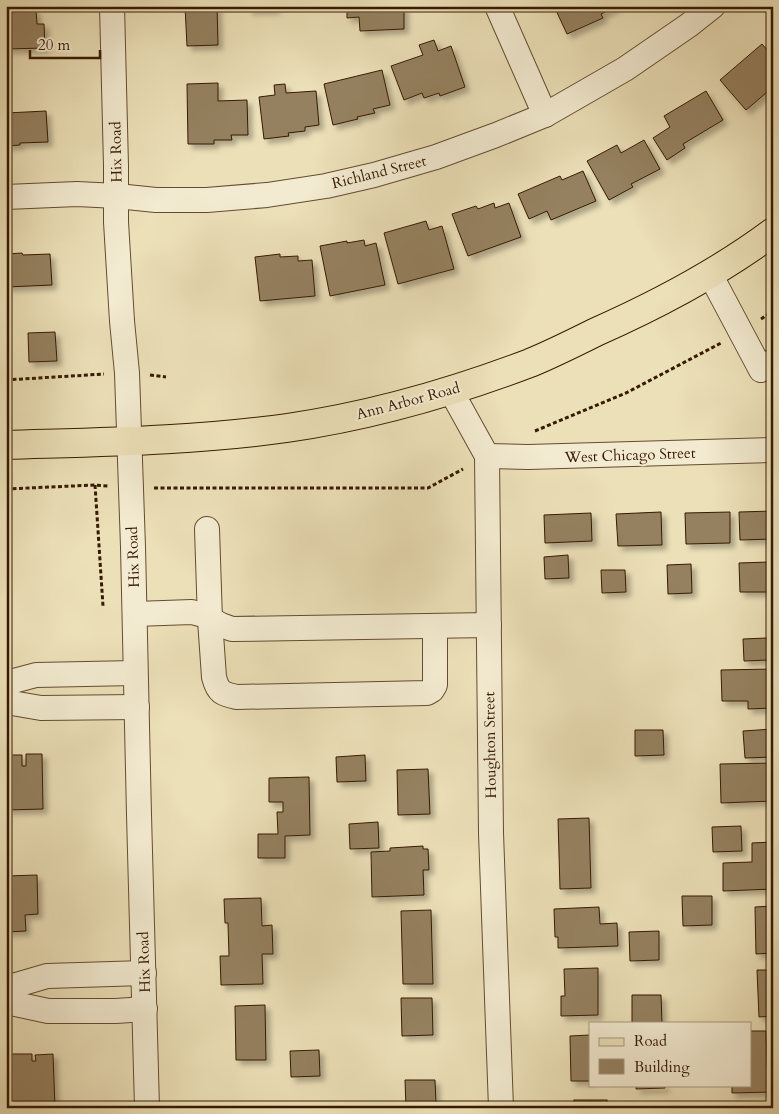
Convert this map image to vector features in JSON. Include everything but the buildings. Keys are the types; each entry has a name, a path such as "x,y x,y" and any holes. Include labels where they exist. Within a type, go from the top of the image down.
{"main road":[{"name":"Ann Arbor Road","path":"6,446 219,436 288,428 409,403 451,391 531,362 647,309 710,274 773,232"}],"street":[{"name":"Hix Road","path":"112,6 116,222 130,440 148,1108"},
{"path":"497,6 545,114"},
{"name":"Richland Street","path":"6,197 77,194 156,200 207,200 267,195 326,186 374,175 436,157 496,135 545,114 625,69 713,6"},
{"path":"710,274 761,370 773,361"},
{"name":"Houghton Street","path":"451,391 487,456 491,833 501,1108"},
{"name":"West Chicago Street","path":"487,456 528,458 773,450"},
{"path":"207,529 214,677 216,686 222,694 237,697 427,693 435,685 435,626"},
{"path":"135,614 192,612 203,615 232,629 489,625"},
{"path":"6,684 36,675 135,674"},
{"path":"6,702 41,708 136,707"},
{"path":"6,988 47,976 144,973"},
{"path":"6,1002 48,1011 145,1009"}],"path":[{"path":"532,432 626,393 727,340"},
{"path":"6,380 127,373 166,377"},
{"path":"6,489 95,485 131,488 428,488 462,470"},
{"path":"95,485 103,606"}]}
